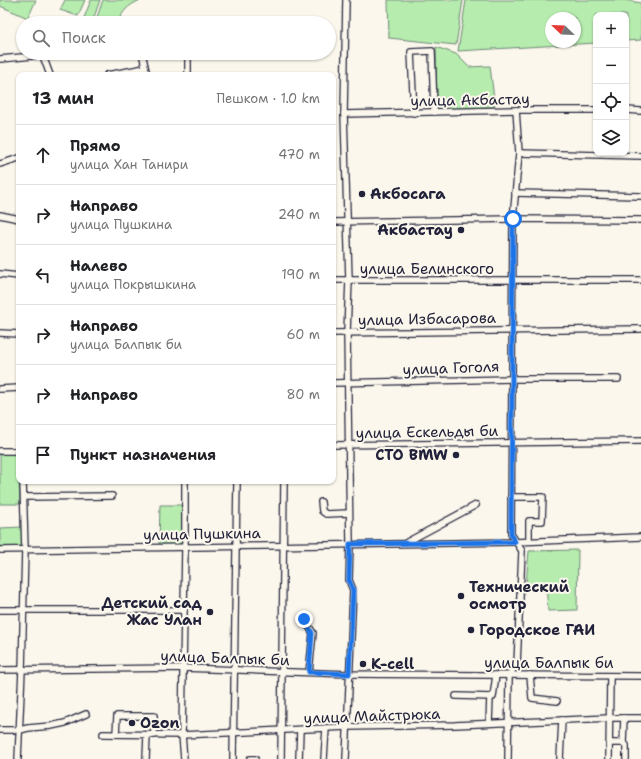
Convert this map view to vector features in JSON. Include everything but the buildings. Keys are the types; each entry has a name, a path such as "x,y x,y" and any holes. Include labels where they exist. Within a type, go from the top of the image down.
{"street":[{"path":"346,0 344,114 349,280 347,332 347,446 350,544 349,580 353,590 346,759"},
{"path":"414,112 411,52 432,51 434,112"},
{"path":"0,59 16,58"},
{"path":"44,60 49,72"},
{"path":"143,60 146,72"},
{"path":"188,60 188,72"},
{"path":"123,72 145,68"},
{"path":"508,759 509,675 517,664 522,551 511,534 513,219 519,153 516,110"},
{"name":"улица Акбастау","path":"344,114 516,110 593,110"},
{"path":"629,110 641,110"},
{"path":"519,153 641,156"},
{"path":"0,164 16,159"},
{"path":"515,193 641,196"},
{"path":"0,215 16,218"},
{"path":"336,222 513,219 641,220"},
{"path":"0,274 16,276"},
{"name":"улица Белинского","path":"336,280 641,280"},
{"name":"улица Избасарова","path":"336,332 641,329"},
{"path":"0,333 16,334"},
{"name":"улица Гоголя","path":"336,383 512,379 618,379"},
{"path":"0,389 16,388"},
{"name":"улица Ескельды би","path":"336,445 641,441"},
{"path":"0,452 16,451"},
{"path":"18,759 25,549 23,484"},
{"path":"184,759 182,735 185,484"},
{"path":"233,759 237,484"},
{"path":"282,759 284,484"},
{"path":"24,498 112,496"},
{"path":"511,497 543,497 542,521 529,521 529,541"},
{"path":"321,502 322,511 326,514 349,513"},
{"name":"улица Пушкина","path":"405,543 476,505"},
{"name":"улица Пушкина","path":"0,550 515,542 641,537"},
{"path":"0,610 184,610"},
{"path":"304,619 312,633 309,672"},
{"name":"улица Балпык би","path":"0,670 183,668 349,674 641,676"},
{"path":"456,696 493,697 496,675"},
{"path":"530,675 532,698 557,701"},
{"path":"609,759 610,676"},
{"path":"489,723 490,697"},
{"path":"0,730 20,730 51,726 65,723 86,714"},
{"path":"116,734 117,716 154,716 154,735"},
{"path":"624,718 623,743 626,745 626,759"},
{"name":"улица Майстрюка","path":"103,734 182,735 347,727 455,725 641,718"},
{"path":"560,759 562,720"},
{"path":"324,759 326,728"},
{"path":"299,759 300,730"},
{"path":"146,759 147,735"},
{"path":"610,744 623,743"},
{"path":"250,759 255,759"}],"green space":[{"path":"0,0 36,0 29,16 23,16 0,6"},
{"path":"65,0 85,0 78,16 60,10"},
{"path":"91,0 100,0 94,16 85,16"},
{"path":"103,0 141,0 129,7 121,16 97,16"},
{"path":"388,0 463,0 456,45 389,38"},
{"path":"466,0 624,0 641,3 641,40 629,41 629,12 593,12 593,43 581,44 581,12 545,12 545,46 458,51"},
{"path":"436,47 456,54 469,67 490,66 495,107 437,109"},
{"path":"0,454 16,454 16,484 19,484 20,504 0,504"},
{"path":"160,505 183,505 184,545 159,545"},
{"path":"23,527 22,548 0,548 0,528"},
{"path":"578,550 577,610 548,611 546,585 526,584 529,551"}],"place":[{"name":"Акбосага","path":"362,194"},
{"name":"Акбастау","path":"461,230"},
{"name":"СТО BMW","path":"456,455"},
{"name":"Технический осмотр","path":"461,596"},
{"name":"Детский сад Жас Улан","path":"210,612"},
{"name":"Городское ГАИ","path":"471,630"},
{"name":"K-cell","path":"363,664"},
{"name":"Ozon","path":"132,723"}],"route":[{"path":"304,619 312,633 309,672 349,674 353,590 349,580 350,544 515,542 511,534 513,219"}]}
